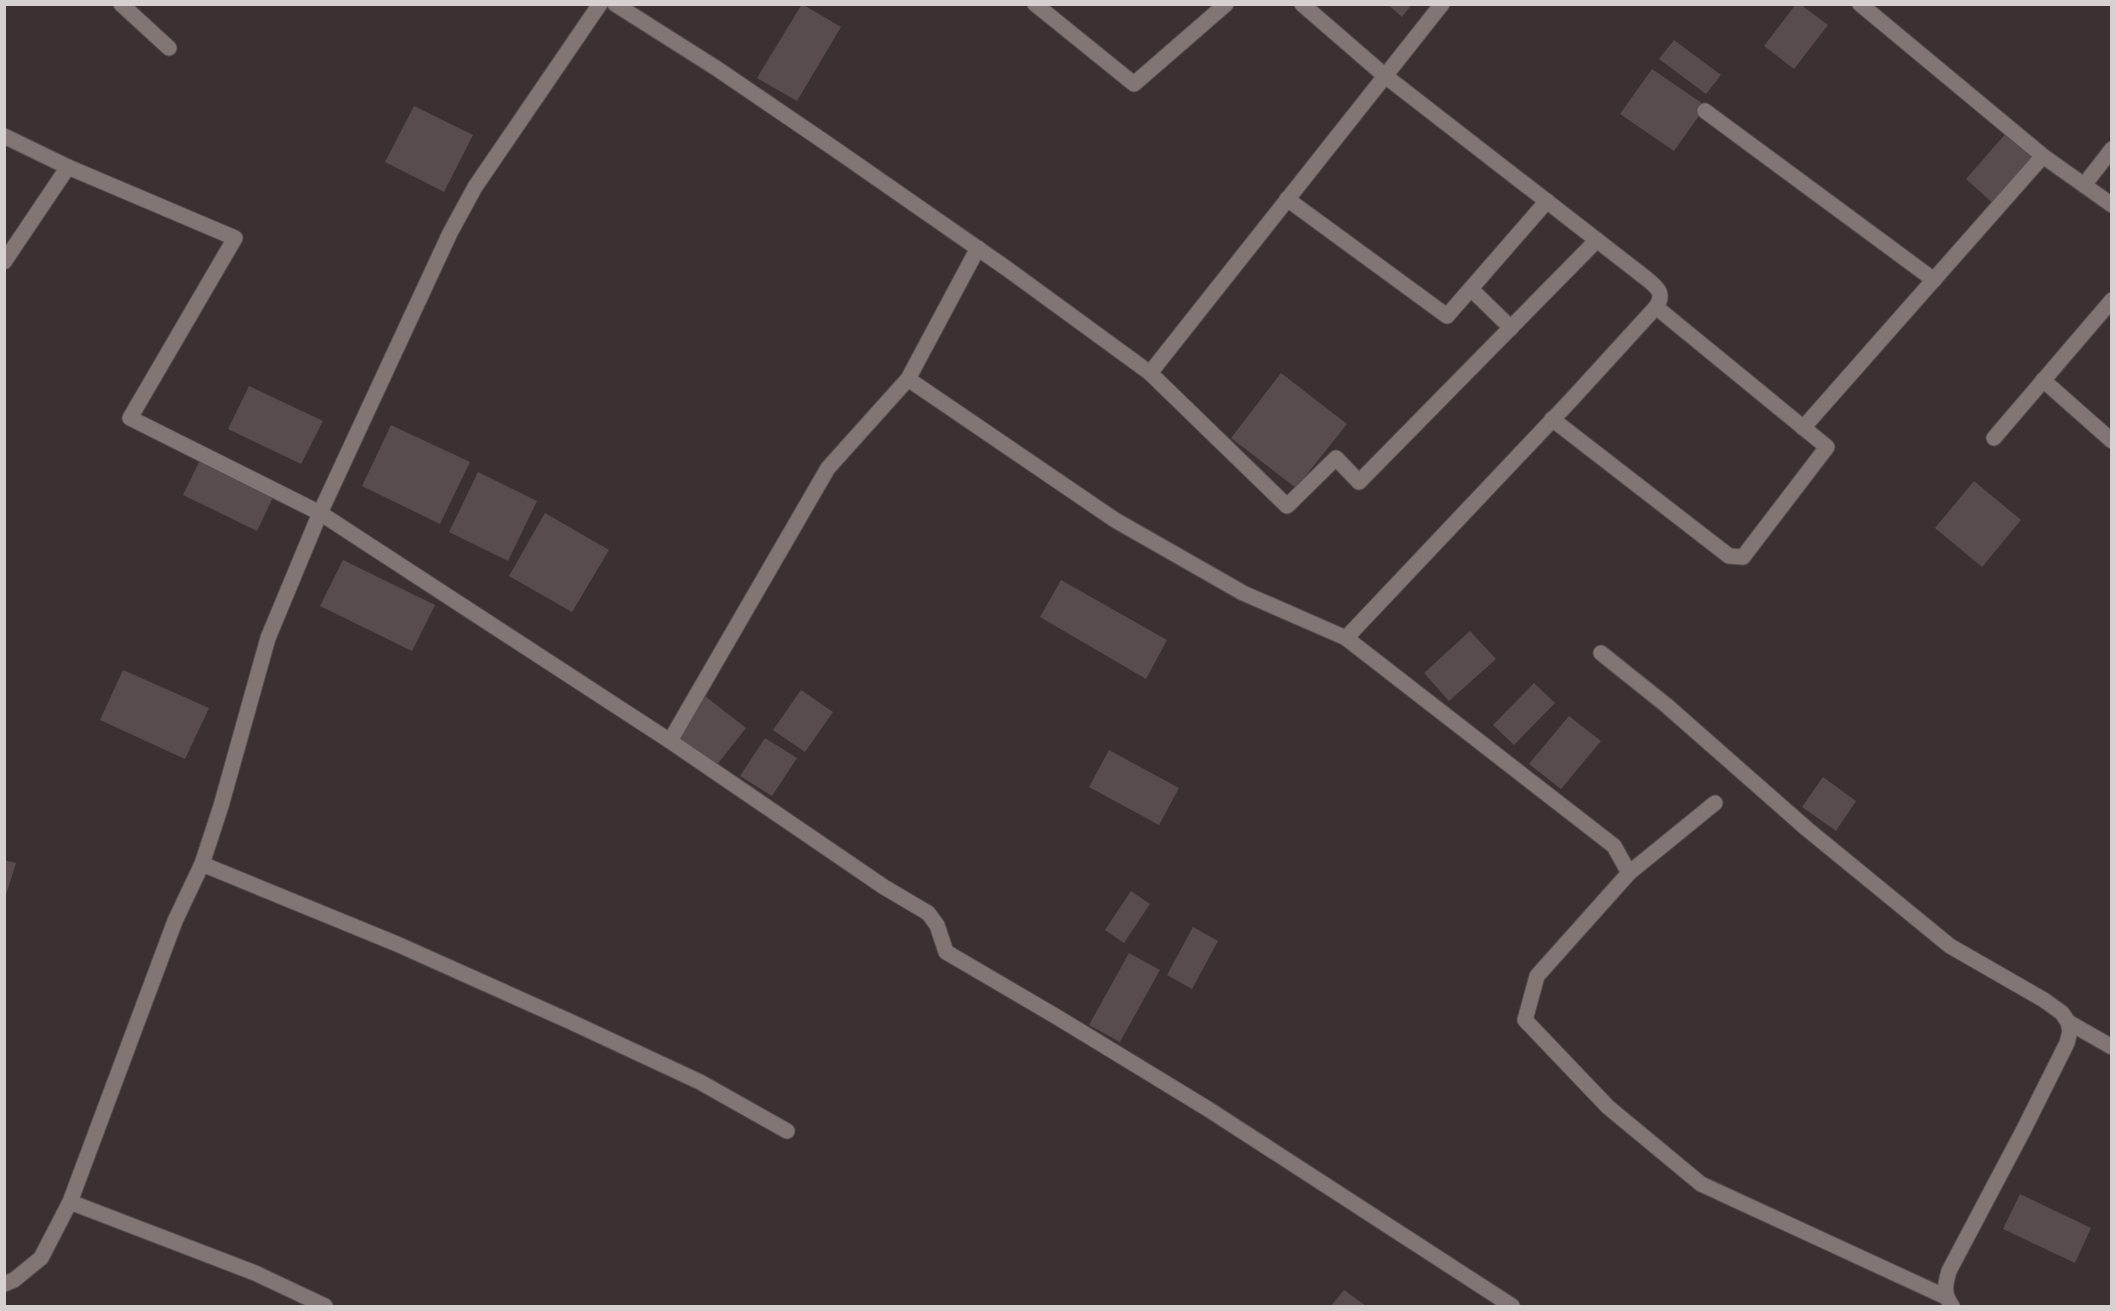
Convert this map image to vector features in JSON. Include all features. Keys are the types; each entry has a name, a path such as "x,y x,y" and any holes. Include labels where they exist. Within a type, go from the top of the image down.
{"street":[{"path":"121,4 169,48"},
{"path":"4,1284 14,1280 41,1258 70,1202 175,921 202,864 221,806 268,638 320,513 450,233 475,187 600,4"},
{"path":"615,4 774,108 978,248 1150,373 1287,506 1336,458 1359,482 1598,240"},
{"path":"1035,4 1134,84 1226,4"},
{"path":"1302,4 1384,75 1598,240 1658,288 1661,294 1661,300 1656,307 1346,638"},
{"path":"1150,373 1442,4"},
{"path":"1860,4 2043,156 2112,206"},
{"path":"1705,111 1934,280"},
{"path":"4,136 68,167 235,238 130,418 320,513 670,741 884,886 928,913 937,925 946,952 1208,1109 1512,1306"},
{"path":"2084,185 2112,149"},
{"path":"1803,428 2043,156"},
{"path":"4,262 68,167"},
{"path":"1287,199 1447,316 1547,201"},
{"path":"670,741 828,468 908,379 978,248"},
{"path":"1471,289 1511,328"},
{"path":"1994,438 2112,300"},
{"path":"1552,420 1729,556 1743,557 1827,447 1656,307"},
{"path":"908,379 1115,520 1243,593 1346,638 1614,846 1629,873"},
{"path":"2043,380 2112,441"},
{"path":"1601,653 1666,705 1807,829 1950,946 2044,1000 2062,1013 2068,1022 2070,1031 2067,1043 1950,1271 1945,1285 1949,1302"},
{"path":"1715,803 1629,873 1537,976 1526,1020 1608,1107 1701,1184 1949,1302"},
{"path":"202,864 397,944 569,1021 700,1082 787,1131"},
{"path":"2068,1022 2112,1047"},
{"path":"70,1202 255,1273 325,1306"}],"building":[{"path":"802,4 841,27 797,101 757,78"},
{"path":"1387,4 1412,4 1402,17"},
{"path":"1796,4 1800,4 1828,25 1794,69 1764,46"},
{"path":"1674,40 1721,75 1706,94 1659,59"},
{"path":"1652,69 1706,106 1674,151 1620,114"},
{"path":"414,106 473,135 444,192 385,162"},
{"path":"2008,131 2038,157 1995,205 1966,179"},
{"path":"1281,373 1347,424 1296,488 1231,438"},
{"path":"249,386 323,421 301,464 228,429"},
{"path":"391,425 470,462 440,524 362,486"},
{"path":"202,456 276,491 257,531 183,495"},
{"path":"478,472 537,501 508,561 449,532"},
{"path":"1974,481 2021,520 1982,567 1935,528"},
{"path":"545,513 609,550 572,612 509,576"},
{"path":"343,560 435,605 412,651 320,606"},
{"path":"1061,580 1167,640 1146,679 1040,617"},
{"path":"1470,631 1496,659 1449,701 1424,673"},
{"path":"123,670 209,708 185,759 100,720"},
{"path":"1534,683 1555,703 1514,745 1493,725"},
{"path":"801,690 833,712 805,752 773,730"},
{"path":"705,696 746,728 716,766 676,735"},
{"path":"1569,716 1601,741 1561,789 1529,764"},
{"path":"765,738 797,758 772,796 740,776"},
{"path":"1109,750 1179,788 1159,825 1089,787"},
{"path":"1823,777 1856,801 1836,831 1802,807"},
{"path":"4,860 16,863 5,898 4,898"},
{"path":"1131,891 1150,904 1124,943 1105,930"},
{"path":"1193,927 1218,941 1192,989 1167,975"},
{"path":"1129,953 1160,970 1120,1042 1089,1025"},
{"path":"2020,1194 2091,1228 2075,1263 2003,1229"},
{"path":"1344,1290 1366,1306 1331,1306"}]}
